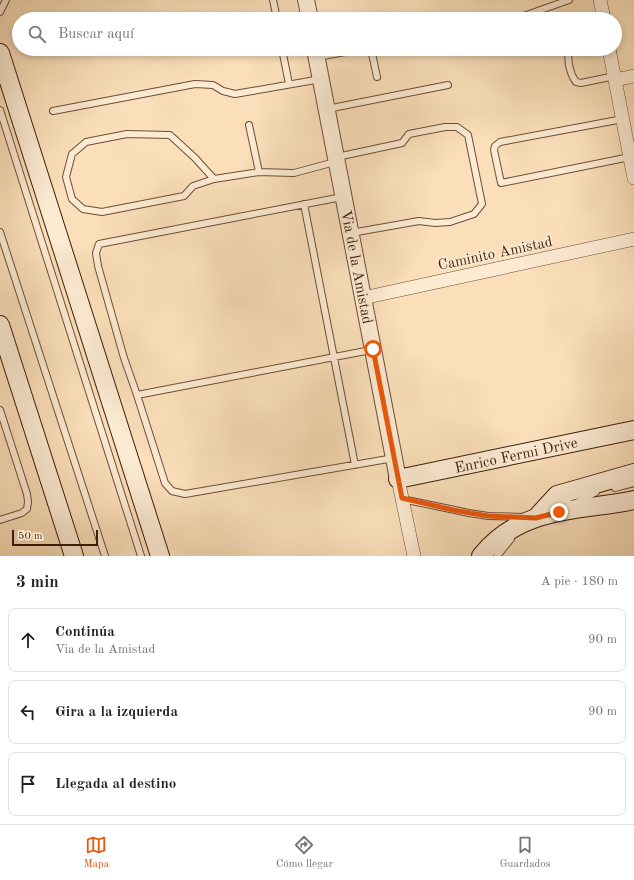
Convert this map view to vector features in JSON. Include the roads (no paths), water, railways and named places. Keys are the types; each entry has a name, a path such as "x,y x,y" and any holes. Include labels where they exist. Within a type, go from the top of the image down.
{"main road":[{"path":"0,53 160,556"},
{"path":"0,325 74,556"},
{"name":"Enrico Fermi Drive","path":"398,479 634,430"},
{"path":"536,518 557,495 634,473"},
{"path":"566,511 610,496 634,491"},
{"path":"481,556 498,538 510,530 536,518 566,511 634,500"}],"street":[{"path":"306,0 309,12"},
{"path":"600,0 603,12"},
{"name":"Via de la Amistad","path":"317,56 414,556"},
{"path":"611,56 623,119 631,143 630,157 634,178"},
{"path":"615,78 634,76"},
{"name":"Caminito Amistad","path":"363,298 634,239"}],"lane":[{"path":"0,12 6,0"},
{"path":"273,0 276,12"},
{"path":"535,12 569,0"},
{"path":"283,56 289,84"},
{"path":"372,56 377,77"},
{"path":"568,56 572,76 576,82 581,83 615,78"},
{"path":"53,111 195,84 213,84 223,91 235,94 321,79"},
{"path":"327,109 448,85"},
{"path":"0,110 141,556"},
{"path":"623,119 500,142 494,146 494,150 501,183 630,157"},
{"path":"250,126 259,172"},
{"path":"214,179 195,158 170,135 127,134 86,142 72,154 66,177 72,199 83,209 102,212 184,196 193,186 214,179 259,172 294,173 337,159 402,143 409,134 445,127 457,127 468,135 482,204 474,214 450,222 435,223 420,221 351,233"},
{"path":"344,197 99,244 96,253 98,266 124,358 165,483 172,491 185,494 394,458"},
{"path":"304,204 355,465"},
{"path":"0,232 104,556"},
{"path":"137,395 373,349"},
{"path":"0,410 27,494 28,502 27,509 22,513 0,520"},
{"path":"566,511 594,492 634,483"},
{"path":"402,498 475,514 536,518"},
{"path":"497,556 507,543 536,518"}]}
